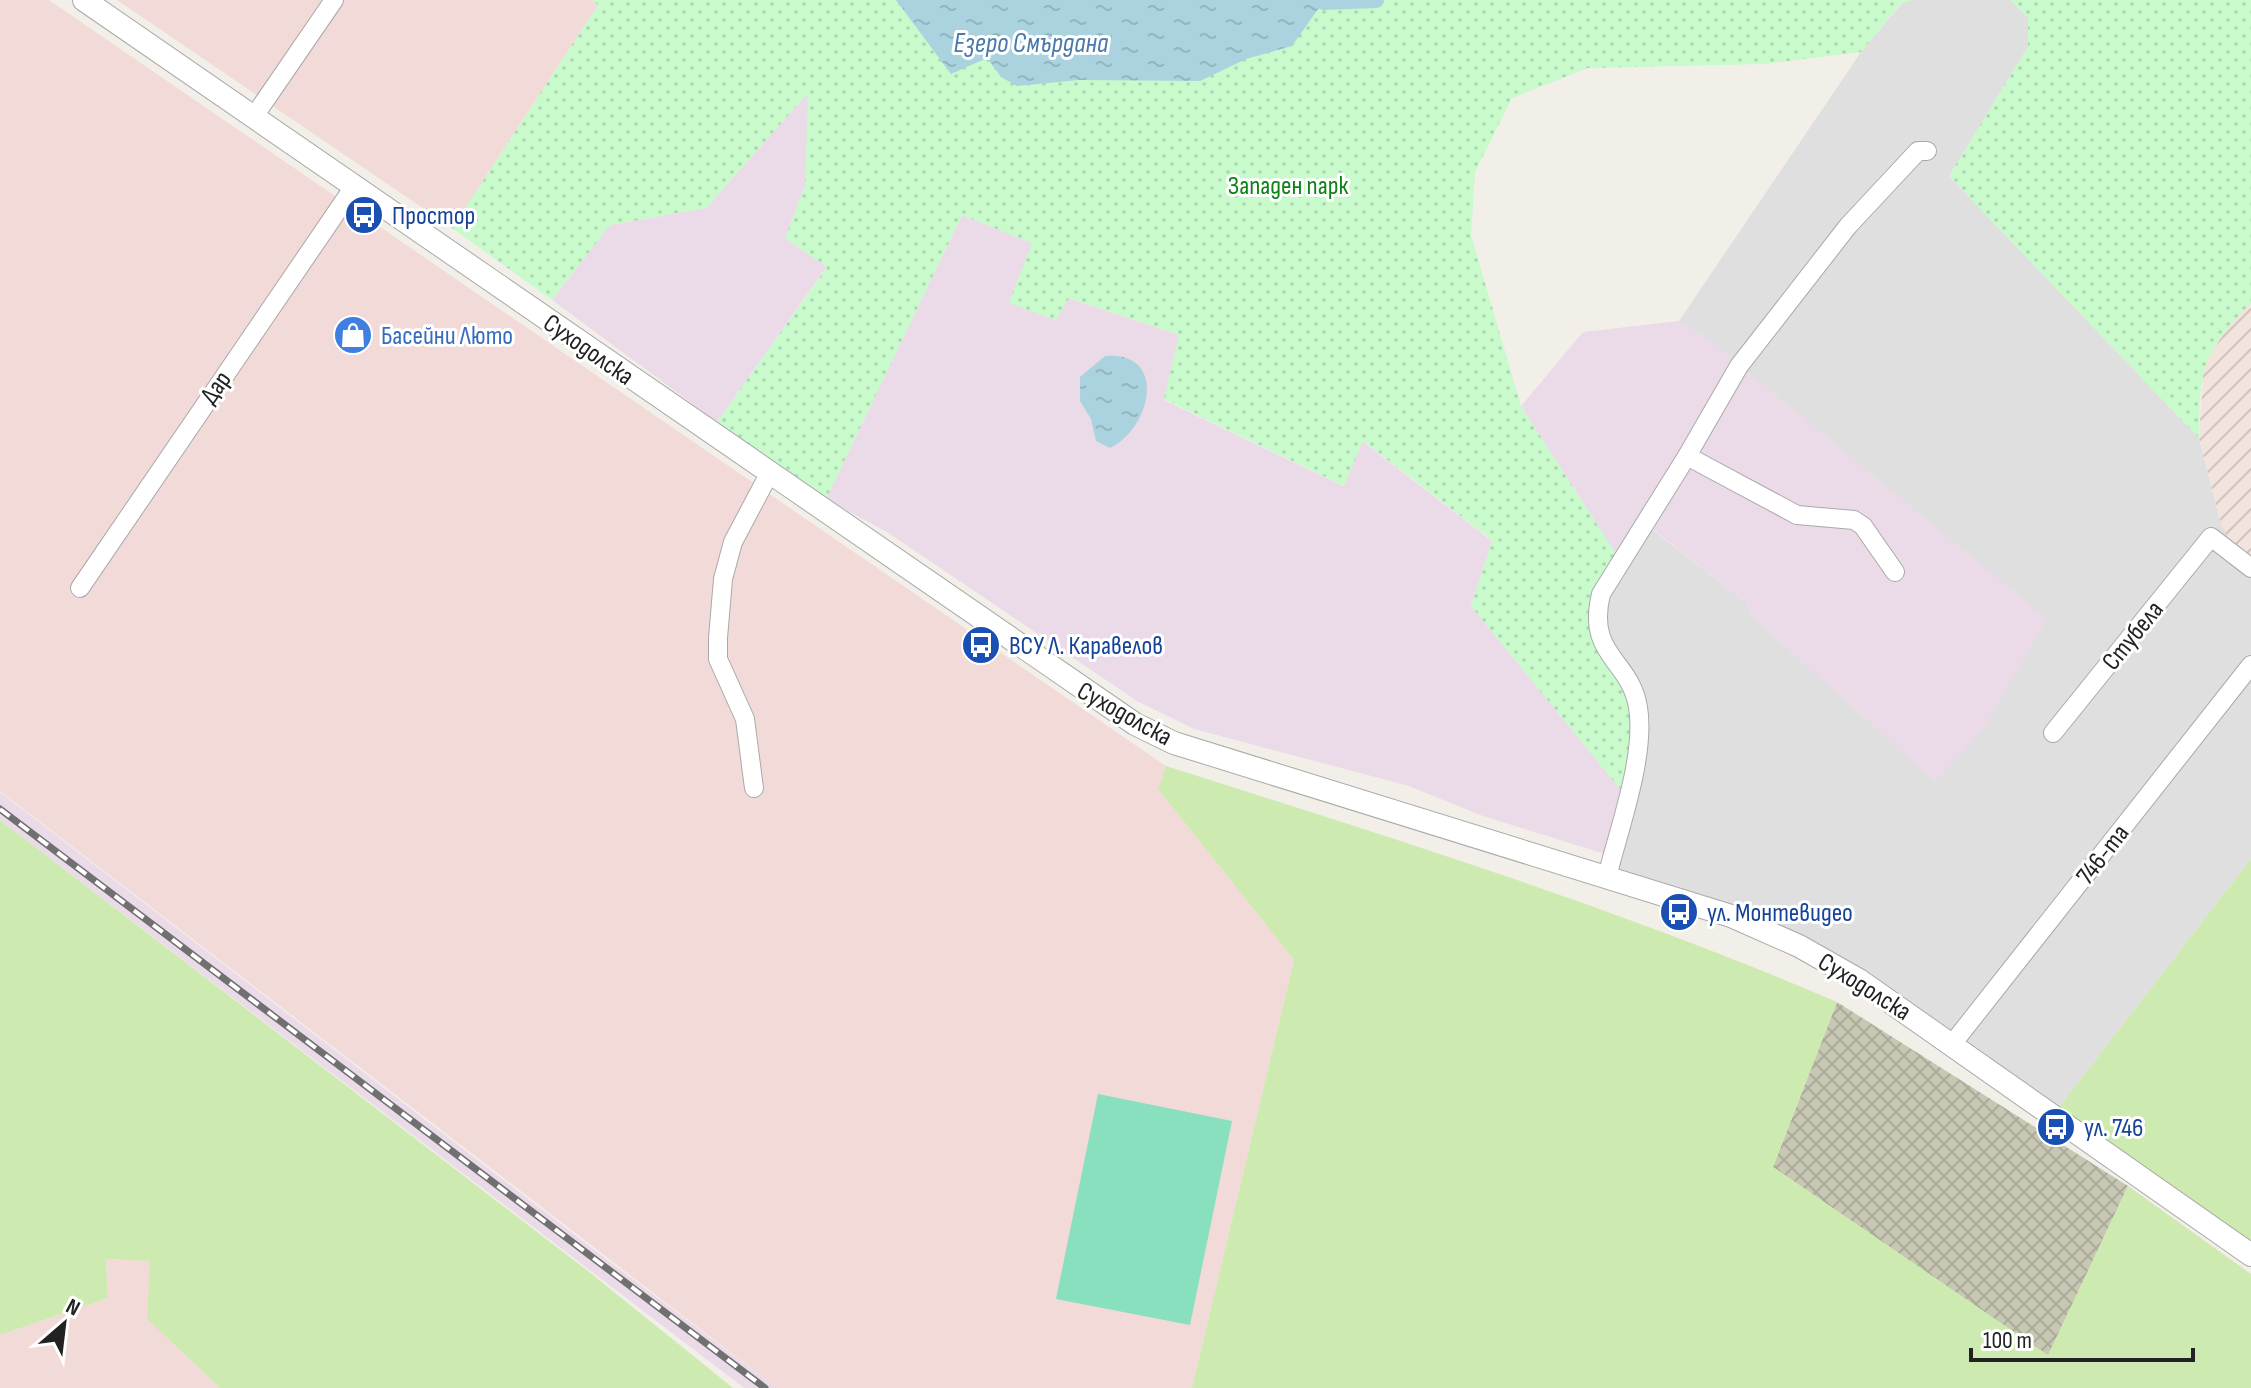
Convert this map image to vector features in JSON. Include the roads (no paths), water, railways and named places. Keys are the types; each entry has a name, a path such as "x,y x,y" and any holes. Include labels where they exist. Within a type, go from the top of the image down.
{"street":[{"name":"Суходолска","path":"84,0 1071,683 1135,724 1174,743 1731,916 1799,946 1859,980 1953,1043 2251,1255"},
{"path":"253,118 334,0"},
{"path":"1607,877 1638,749 1639,710 1636,699 1600,640 1597,613 1601,594 1739,366 1848,226 1918,151 1927,151"},
{"name":"Дар","path":"80,588 353,188"},
{"path":"1687,456 1797,515 1854,520 1863,526 1895,572"},
{"path":"754,788 745,719 718,659 718,638 723,579 733,542 769,474"},
{"name":"Стубела","path":"2053,733 2211,537 2251,568"},
{"name":"746-та","path":"1953,1043 2251,665"}],"water":[{"name":"Езеро Смърдана","path":"896,0 1323,2 1292,46 1246,59 1200,81 1079,80 1017,86 1001,77 987,58 951,74"},
{"path":"1105,356 1125,358 1139,366 1146,378 1147,393 1136,425 1110,448 1096,441 1091,419 1080,401 1080,377"}],"waterway":[{"name":"Стубела","path":"1323,2 1376,0"}],"railway":[{"path":"0,809 765,1388"}],"place":[{"name":"Простор","path":"364,215"},
{"name":"Басейни Люто","path":"353,335"},
{"name":"ВСУ Л. Каравелов","path":"981,645"},
{"name":"ул. Монтевидео","path":"1679,912"},
{"name":"ул. 746","path":"2056,1127"}],"park label":[{"name":"Западен парк","path":"1288,185"}]}
